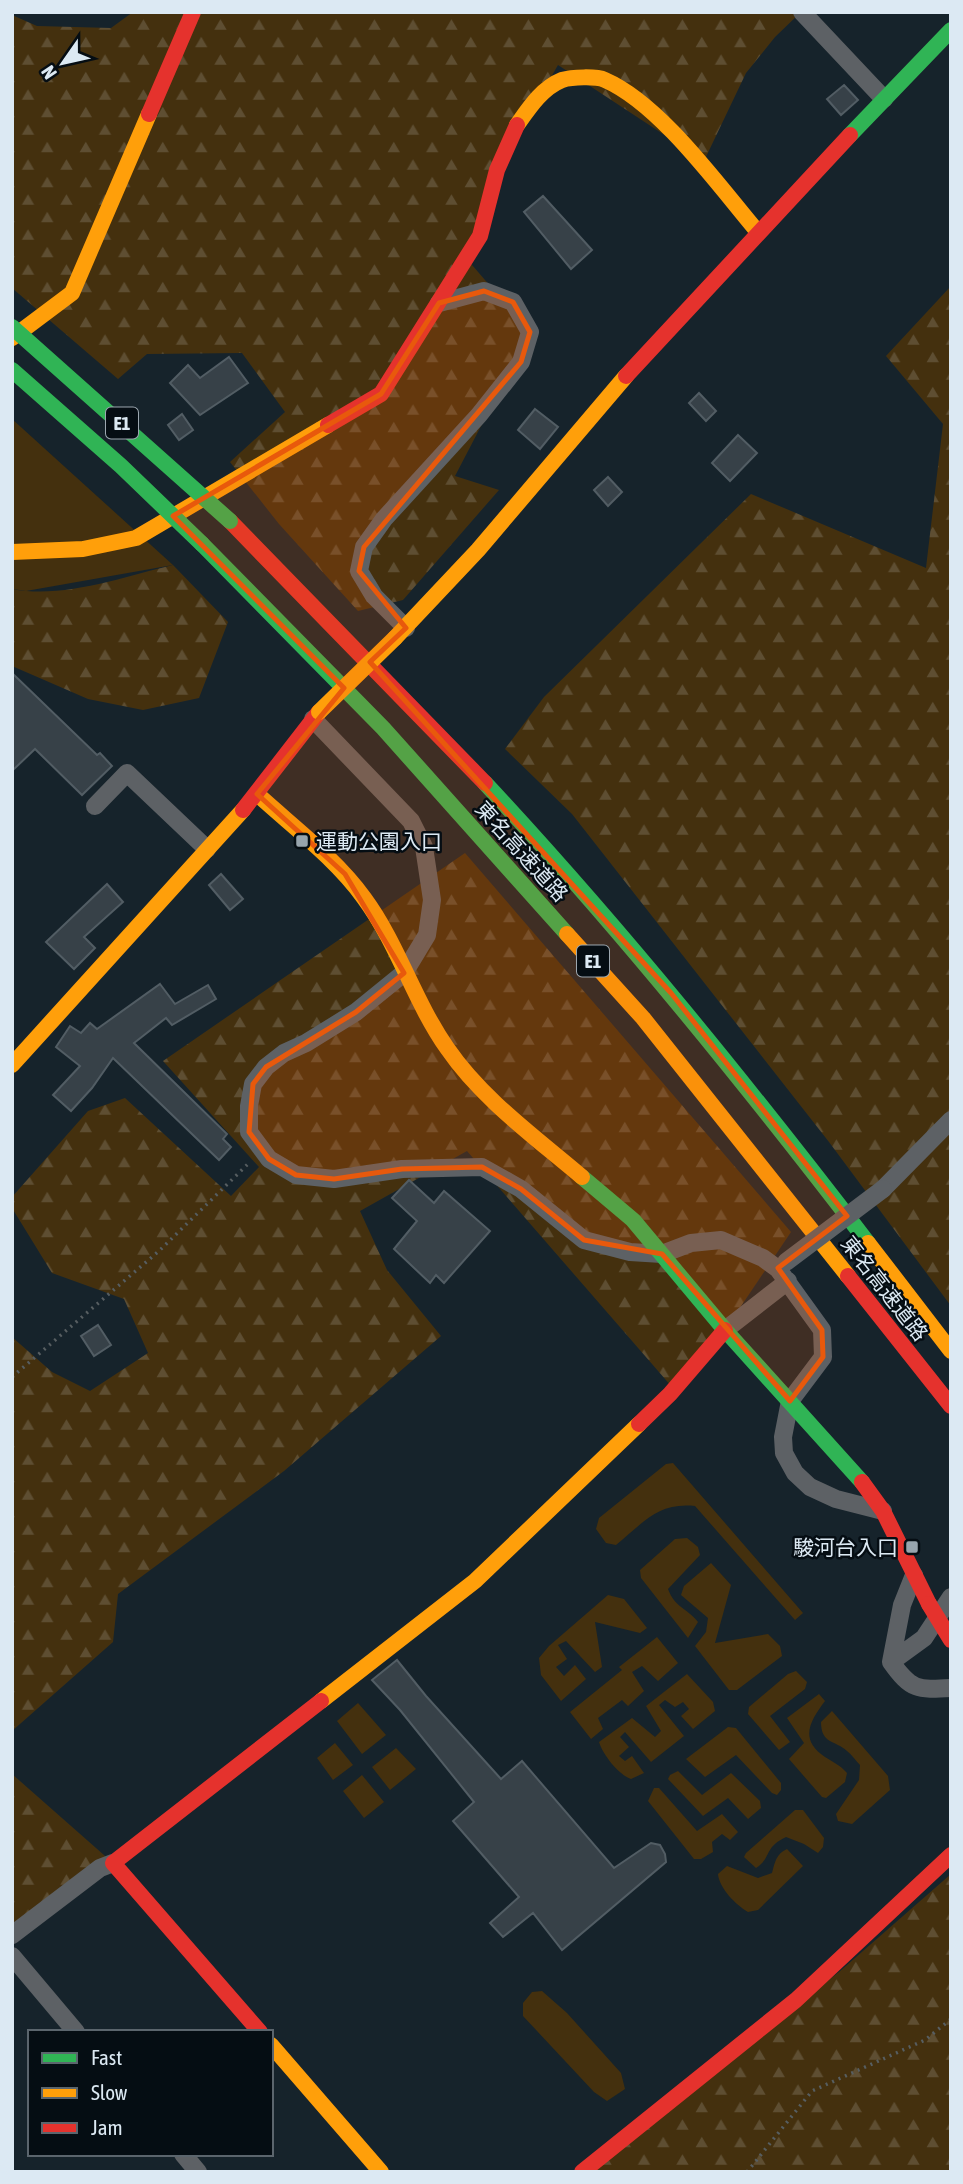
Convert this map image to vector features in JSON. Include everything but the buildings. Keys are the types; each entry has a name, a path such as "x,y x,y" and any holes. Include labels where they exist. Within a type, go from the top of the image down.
{"main road":[{"path":"12,338 72,293 193,12"},
{"path":"12,1065 257,794 316,715 462,571 607,397 757,231 951,30"},
{"path":"12,552 83,549 136,538 381,394 480,236 497,170 517,124 547,88 565,79 601,78 636,98 683,144 757,231"},
{"name":"東名高速道路","path":"12,327 230,521 408,701 548,852 671,993 793,1145 951,1351"},
{"name":"東名高速道路","path":"12,370 121,466 202,544 383,729 643,1018 951,1406"},
{"path":"257,794 345,874 366,900 422,1009 446,1049 482,1092 624,1212 865,1486 883,1511 929,1604 951,1640"},
{"path":"258,2030 113,1863 475,1581 670,1394 725,1330"},
{"path":"582,2172 796,2000 951,1855"},
{"path":"273,2047 381,2172"}],"street":[{"path":"802,12 884,99"},
{"path":"400,633 359,570 364,547 384,519 479,415 521,362 530,332 513,302 484,291 439,303"},
{"path":"316,715 411,821 424,847 432,900 427,935 404,973 356,1012 306,1043 284,1053 266,1067 253,1084 249,1106 249,1132 269,1160 296,1175 334,1179 402,1169 482,1167 521,1189 583,1240 630,1252 662,1254 691,1243 721,1240 784,1270 822,1330 823,1357 790,1401 783,1437 784,1453 795,1474 810,1487 836,1499 883,1511"},
{"path":"95,806 127,773 207,849"},
{"path":"725,1330 784,1270 883,1189 951,1120"},
{"path":"914,1575 902,1605 891,1662 907,1684 929,1689 951,1688"},
{"path":"891,1662 924,1638 951,1597"},
{"path":"12,1935 100,1868 113,1863"},
{"path":"12,1956 74,2030"},
{"path":"185,2156 198,2172"}],"path":[{"path":"12,1377 159,1251 262,1150"},
{"path":"747,2172 812,2091 925,2040 951,2020"}],"highlighted area":[{"path":"484,291 513,302 530,332 521,362 364,547 359,571 406,628 370,662 671,993 847,1216 778,1268 822,1330 823,1357 790,1401 662,1254 584,1240 521,1189 482,1167 402,1169 334,1179 296,1175 269,1159 249,1132 253,1084 266,1067 356,1012 404,973 345,874 257,794 344,688 173,516 381,394 439,303"}],"green space":[{"path":"133,12 801,12 775,37 746,73 704,161 558,65 497,170 466,258 530,332 455,476 499,490 403,600 358,611 279,524 230,462 285,412 242,353 147,354 118,379 12,288 12,15 37,26 111,28"},
{"path":"951,286 951,1306 829,1142 572,814 505,749 544,697 751,494 926,568 943,424 886,356"},
{"path":"12,419 173,565 26,591 12,589"},
{"path":"173,565 228,622 199,698 143,710 88,699 12,666 12,589 72,589"},
{"path":"465,853 791,1232 725,1330 672,1387 467,1151 360,1211 387,1270 441,1336 284,1471 118,1594 113,1642 12,1731 12,1337 52,1372 90,1391 148,1353 124,1299 52,1273 12,1208 12,1197 88,1111 125,1098 231,1196 259,1167 163,1061"},
{"path":"673,1463 803,1613 795,1620 695,1506 671,1507 661,1511 616,1545 606,1543 596,1529 599,1518 666,1464"},
{"path":"687,1538 698,1547 700,1555 668,1589 677,1604 698,1622 688,1638 641,1578 640,1570 675,1539"},
{"path":"711,1563 731,1585 715,1643 768,1634 780,1646 782,1656 737,1690 729,1690 695,1646 706,1632 708,1618 681,1595 684,1586"},
{"path":"608,1595 624,1599 647,1628 640,1633 595,1622 602,1667 595,1672 566,1641 558,1645 567,1659 556,1667 564,1676 575,1665 586,1679 561,1701 541,1675 539,1658 549,1646"},
{"path":"657,1637 678,1663 658,1681 642,1666 632,1672 644,1691 628,1706 622,1700 598,1718 603,1729 591,1739 570,1712 622,1670 619,1667"},
{"path":"796,1671 807,1682 805,1689 770,1716 790,1742 779,1750 748,1714 749,1707 788,1674"},
{"path":"687,1674 713,1702 715,1711 693,1729 681,1716 689,1709 683,1702 675,1707 665,1700 659,1705 684,1736 651,1762 625,1732 620,1737 629,1747 619,1756 625,1761 632,1756 644,1773 631,1779 626,1777 612,1764 599,1742 632,1718 655,1737 661,1731 646,1706"},
{"path":"819,1694 825,1701 815,1715 809,1736 817,1750 847,1773 845,1782 826,1798 822,1797 789,1759 804,1743 787,1718"},
{"path":"358,1703 386,1735 362,1754 337,1721"},
{"path":"832,1711 888,1776 890,1790 852,1824 838,1821 836,1814 859,1780 860,1765 847,1751 823,1734 821,1722"},
{"path":"728,1727 736,1728 781,1783 781,1790 777,1795 736,1755 705,1777 686,1759"},
{"path":"335,1743 353,1765 333,1780 317,1758"},
{"path":"396,1748 416,1769 390,1790 372,1767"},
{"path":"678,1771 702,1795 731,1773 760,1801 761,1808 748,1819 728,1798 703,1816 668,1779"},
{"path":"12,1774 113,1863 12,1928"},
{"path":"362,1775 384,1802 364,1818 343,1791"},
{"path":"654,1788 659,1788 697,1831 722,1814 738,1832 730,1840 722,1834 712,1842 713,1852 701,1859 694,1859 648,1801"},
{"path":"795,1810 803,1810 824,1838 823,1847 818,1853 786,1837 774,1845 756,1868 744,1857 746,1853"},
{"path":"787,1849 803,1866 758,1910 748,1912 743,1909 721,1885 718,1874 727,1866 758,1878 772,1873 778,1856"},
{"path":"951,1874 951,2172 578,2172 839,1972"},
{"path":"542,1991 567,2013 621,2073 625,2089 607,2101 594,2092 523,2016 523,2003 532,1992"}],"traffic: fast":[{"path":"850,135 951,30"},
{"path":"12,327 230,521"},
{"path":"12,370 121,466 202,544"},
{"path":"202,544 383,728 567,934"},
{"path":"485,783 536,838 682,1008 868,1243"},
{"path":"582,1177 633,1220 725,1330 862,1482"}],"traffic: slow":[{"path":"517,125 537,99 548,88 562,80 605,80 626,91 667,126 757,231"},
{"path":"12,338 72,293 149,114"},
{"path":"395,638 478,550 626,376"},
{"path":"12,552 83,549 136,538 328,425"},
{"path":"319,712 395,638"},
{"path":"257,794 327,856 353,883 387,934 435,1030 461,1067 510,1117 582,1177"},
{"path":"12,1065 243,810"},
{"path":"567,934 643,1018 848,1276"},
{"path":"868,1243 951,1351"},
{"path":"321,1701 475,1581 639,1424"},
{"path":"273,2047 381,2172"}],"traffic: jam":[{"path":"149,114 193,12"},
{"path":"328,425 381,394 480,236 497,170 517,125"},
{"path":"626,376 850,135"},
{"path":"230,521 485,783"},
{"path":"243,810 319,712"},
{"path":"848,1276 951,1406"},
{"path":"639,1424 670,1394 725,1330"},
{"path":"862,1482 883,1511 929,1604"},
{"path":"929,1604 951,1640"},
{"path":"258,2030 113,1863 321,1701"},
{"path":"582,2172 796,2000 951,1855"}],"place":[{"name":"運動公園入口","path":"302,841"},
{"name":"駿河台入口","path":"912,1547"}]}
